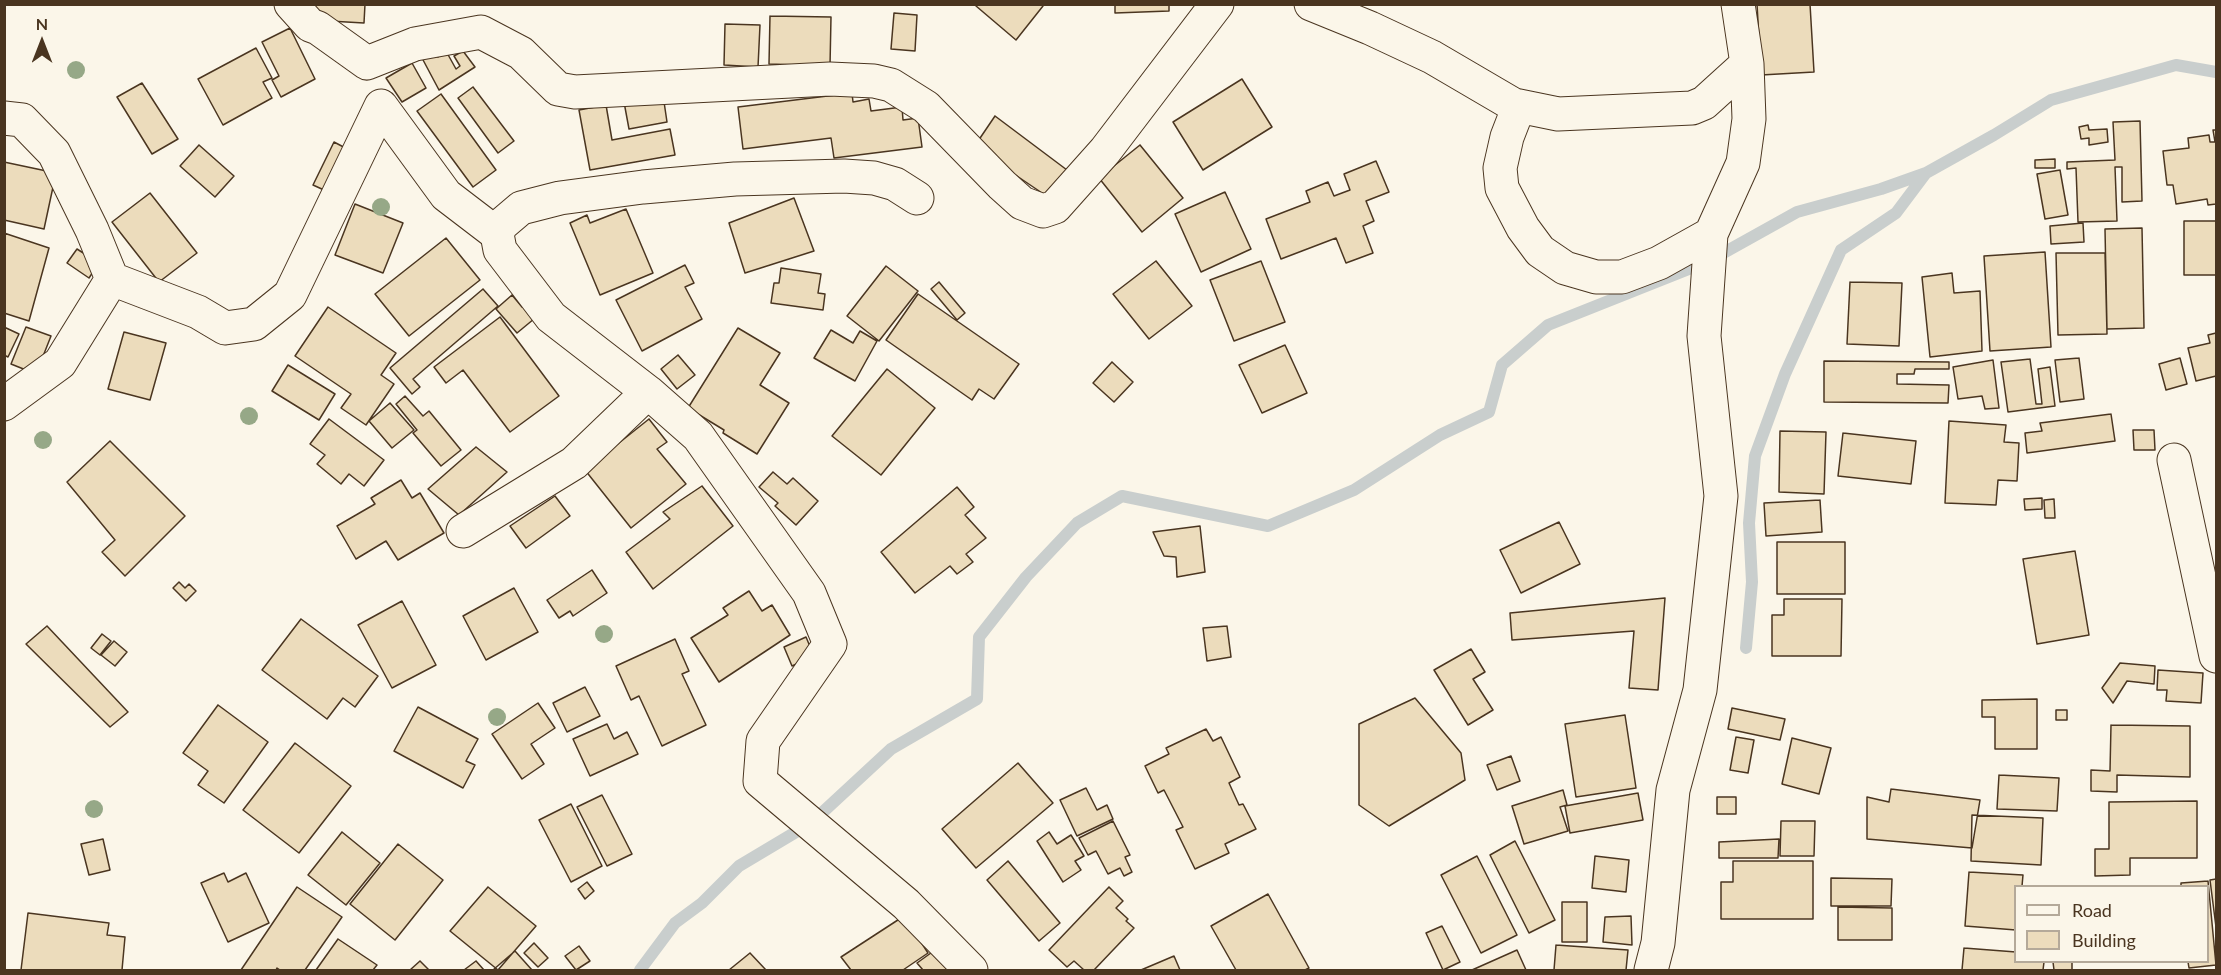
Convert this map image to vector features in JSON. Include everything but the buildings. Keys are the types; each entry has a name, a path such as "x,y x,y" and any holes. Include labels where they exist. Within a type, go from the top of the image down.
{"street":[{"path":"291,4 310,25 367,63 381,106 389,120 446,195 497,234"},
{"path":"367,63 415,44 481,32 520,53 558,89 575,92 830,79 882,83 891,85 926,107 1022,203 1044,211 1055,207 1105,151 1217,4"},
{"path":"1311,4 1432,57 1464,74 1488,92 1519,106 1558,114 1692,108 1704,103 1747,64"},
{"path":"1651,970 1658,943 1673,790 1700,690 1721,496 1704,336 1711,234 1743,163 1749,118 1747,64 1738,4"},
{"path":"4,118 22,120 54,153 92,230 112,279 198,312 225,328 254,324 290,295 381,106"},
{"path":"1519,106 1507,137 1500,168 1502,188 1523,228 1540,251 1565,268 1596,277 1623,277 1659,263 1711,234"},
{"path":"917,198 895,184 874,178 844,176 735,179 643,186 560,198 521,208 508,217 497,234 500,250 551,317 648,392 698,436 809,593 830,644 763,741 760,782 906,904 971,970"},
{"path":"4,404 60,363 112,279"},
{"path":"463,531 574,463 648,392"},
{"path":"2174,460 2217,656"}],"waterway":[{"path":"640,970 675,923 702,903 739,866 811,823 891,749 977,699 979,637 1026,577 1077,523 1122,496 1268,526 1354,490 1440,435 1489,412 1502,365 1548,325 1709,261 1797,212 1881,189 1926,173 2051,100 2176,65 2216,72"},
{"path":"1746,648 1752,582 1749,523 1755,456 1785,374 1841,250 1896,213 1926,173"}]}
